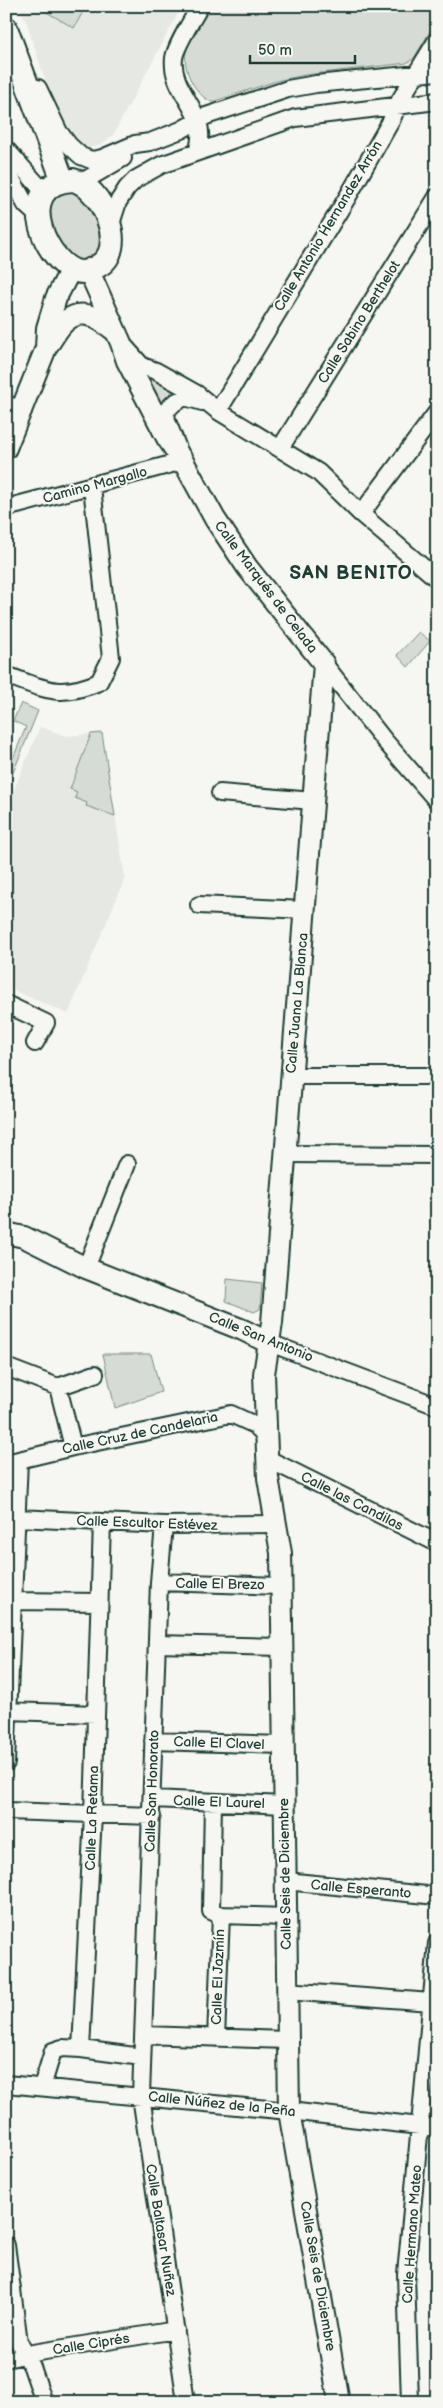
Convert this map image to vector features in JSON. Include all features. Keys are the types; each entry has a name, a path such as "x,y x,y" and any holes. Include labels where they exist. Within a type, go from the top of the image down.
{"main road":[{"path":"6,28 22,69 72,181 91,190 110,227 113,237 110,253 99,266 80,270 59,261 37,215 39,202 44,192 72,181"}],"street":[{"path":"197,152 202,139 198,120 174,70 174,56 200,6"},
{"name":"Calle Antonio Hernandez Arrón","path":"215,408 347,198 397,106 437,40"},
{"path":"22,69 38,89 59,132 81,156 91,160 102,158 135,144 150,142 181,130 198,120 288,89 437,72"},
{"path":"110,227 118,202 136,180 161,165 295,118 437,102"},
{"path":"72,181 139,151 150,142"},
{"path":"6,149 44,192"},
{"path":"6,169 26,205 37,215"},
{"name":"Calle Sabino Berthelot","path":"280,448 437,197"},
{"path":"46,348 47,328 56,298 80,270"},
{"name":"Calle Marqués de Celada","path":"80,270 118,337 127,361 167,438 183,461 215,519 242,559 324,664 384,740 437,801"},
{"path":"6,448 14,407 46,348 65,321 73,316 97,317 118,337 142,366 156,371 197,394 215,408 318,472 361,514 437,579"},
{"path":"183,461 166,421 166,411 174,403 185,397 215,408"},
{"path":"361,514 437,412"},
{"name":"Camino Margallo","path":"6,508 92,487 183,461"},
{"path":"6,675 50,692 84,688 99,682 112,658 92,487"},
{"name":"Calle Juana La Blanca","path":"267,1342 272,1323 324,664"},
{"path":"220,793 313,801"},
{"path":"200,905 304,910"},
{"path":"6,1004 46,1023 35,1044"},
{"path":"291,1076 426,1076"},
{"path":"285,1154 437,1155"},
{"path":"86,1268 127,1164"},
{"name":"Calle San Antonio","path":"6,1226 12,1238 64,1264 86,1268 243,1330 267,1342 437,1406"},
{"name":"Calle Seis de Diciembre","path":"267,1342 264,1374 269,1485 280,1548 284,1647 286,1991 289,2111 339,2402"},
{"path":"6,1367 58,1388 95,1374"},
{"path":"58,1388 73,1446"},
{"name":"Calle Cruz de Candelaria","path":"13,1461 73,1446 231,1414 255,1425 267,1437"},
{"name":"Calle las Candilas","path":"268,1459 437,1543"},
{"path":"6,1763 18,1518 13,1461"},
{"name":"Calle Escultor Estévez","path":"18,1518 164,1525 276,1524"},
{"name":"Calle La Retama","path":"80,2049 93,1814 102,1522"},
{"name":"Calle San Honorato","path":"142,2057 153,1799 153,1741 159,1582 164,1525"},
{"name":"Calle El Brezo","path":"159,1582 282,1586"},
{"path":"14,1601 99,1602"},
{"path":"157,1644 284,1647"},
{"path":"9,1711 96,1714"},
{"name":"Calle El Clavel","path":"153,1741 284,1745"},
{"name":"Calle El Laurel","path":"153,1799 284,1805"},
{"name":"Calle El Jazmín","path":"213,1803 211,1911 221,1915 216,2038"},
{"path":"6,1811 152,1816"},
{"name":"Calle Esperanto","path":"285,1881 437,1896"},
{"path":"221,1915 286,1917"},
{"name":"Calle Hermano Mateo","path":"410,2402 406,2296 437,1943"},
{"path":"286,1991 431,2002"},
{"path":"144,2035 287,2040"},
{"path":"42,2086 53,2051 62,2048 142,2057"},
{"name":"Calle Baltasar Nuñez","path":"142,2057 141,2096 186,2402"},
{"name":"Calle Núñez de la Peña","path":"6,2084 289,2111 437,2128"},
{"path":"6,2245 19,2342 44,2402"},
{"name":"Calle Ciprés","path":"6,2359 176,2330"}],"shaded area":[{"path":"18,6 182,6 113,135 102,144 86,149 77,147 61,129 26,21"},
{"path":"36,6 86,6 74,28"},
{"path":"211,6 437,6 437,20 414,58 407,63 305,75 276,81 212,102 201,94 192,82 185,59 190,41"},
{"path":"70,190 88,201 104,233 101,252 89,259 80,261 66,255 46,219 52,197"},
{"path":"138,370 174,390 158,408"},
{"path":"419,632 430,641 408,667 397,655"},
{"path":"21,703 38,711 6,790 6,775 26,727 13,721"},
{"path":"40,727 66,736 102,733 125,878 68,1014 6,987 6,809"},
{"path":"102,733 115,816 86,806 87,803 75,798 77,792 70,789 91,734"},
{"path":"227,1279 262,1283 260,1309 254,1312 226,1301"},
{"path":"103,1354 151,1354 161,1392 115,1408"}],"district":[{"name":"SAN BENITO","path":"351,573"}]}
